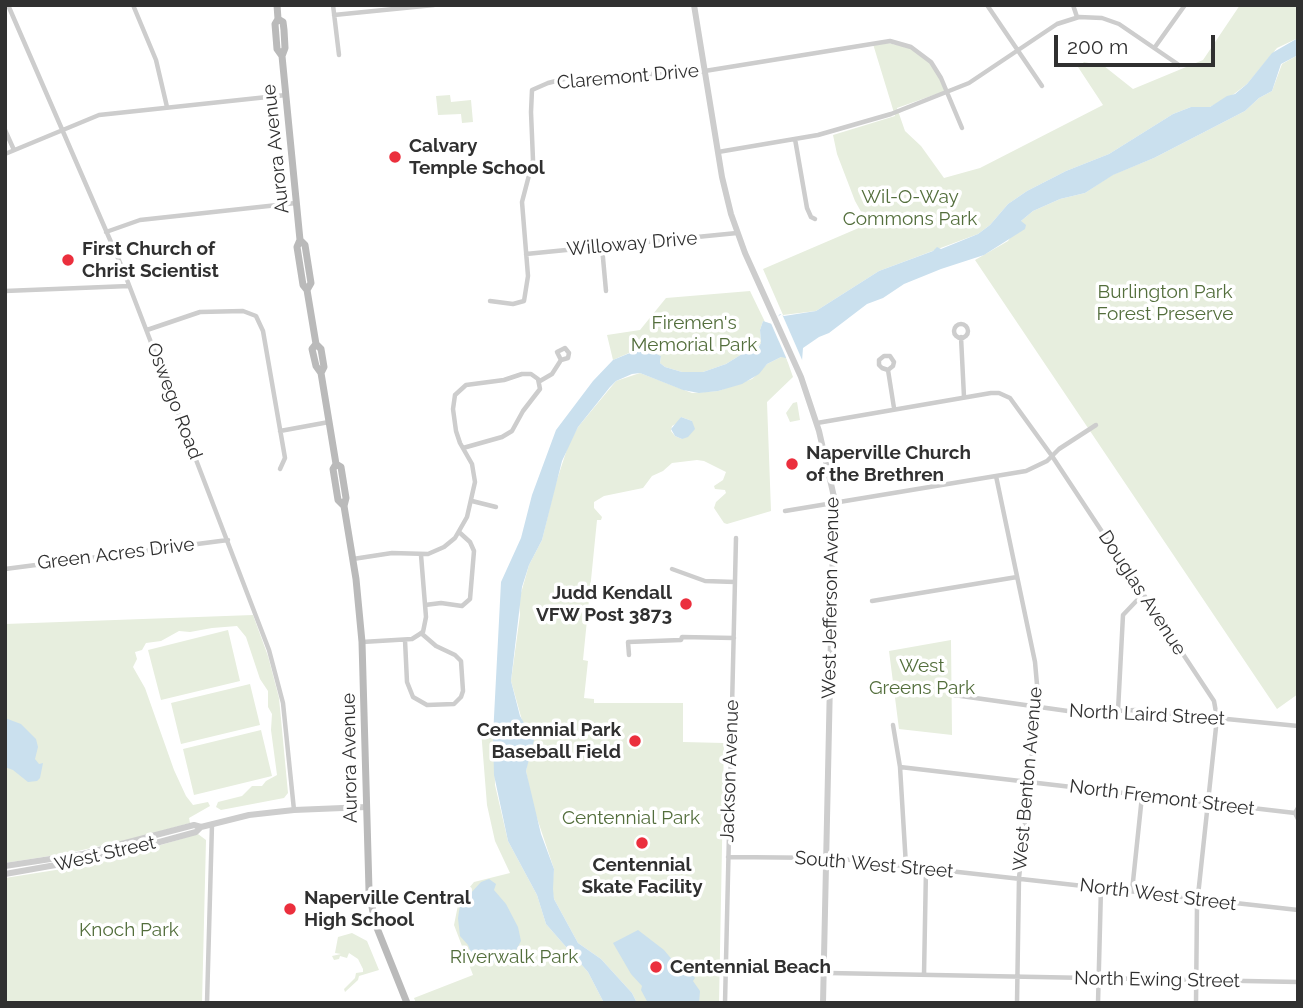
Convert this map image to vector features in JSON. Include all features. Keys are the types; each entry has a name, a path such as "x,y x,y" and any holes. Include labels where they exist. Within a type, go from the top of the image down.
{"main road":[{"name":"Aurora Avenue","path":"277,5 278,19 283,22 284,30 285,48 282,55 300,240 305,244 310,283 307,290 316,344 321,349 324,367 321,373 336,464 333,469 338,499 344,506 362,642 372,909 407,1003"}],"street":[{"name":"Oswego Road","path":"8,5 129,286 228,540 277,676 285,716 294,810"},
{"path":"133,5 156,60 167,107"},
{"path":"333,5 339,55"},
{"path":"334,15 435,5"},
{"name":"West Jefferson Avenue","path":"694,5 726,195 737,233 796,364 817,423 835,504 823,1003"},
{"path":"987,5 1042,86"},
{"path":"1073,5 1077,18"},
{"path":"1155,47 1185,5"},
{"path":"718,152 795,139 873,120 977,78 1057,24 1077,18 1090,16 1108,19 1123,26 1179,65"},
{"name":"Claremont Drive","path":"490,301 513,304 524,301 527,254 522,207 533,160 532,90 568,78 622,73 670,76 890,41 911,47 928,58 937,70 962,128"},
{"path":"5,154 99,115 286,94"},
{"path":"5,130 14,150"},
{"path":"795,139 807,208 815,219"},
{"path":"106,232 140,220 297,203"},
{"name":"Willoway Drive","path":"527,254 737,233"},
{"path":"602,247 606,291"},
{"path":"5,291 129,286"},
{"path":"146,330 200,312 243,311 256,316 261,324 285,458 280,470"},
{"path":"961,338 964,397"},
{"path":"539,381 552,374 561,360"},
{"path":"888,370 894,408"},
{"path":"352,559 392,553 421,555 444,547 465,523 472,501 475,476 463,448 455,422 453,400 457,392 466,385 504,380 527,373 539,381 540,389 512,431 502,437 463,448"},
{"name":"Douglas Avenue","path":"817,423 994,393 1010,398 1052,456 1214,701 1217,718 1198,899 1196,1003"},
{"path":"280,431 329,422"},
{"path":"785,511 1036,467 1096,425"},
{"name":"West Benton Avenue","path":"996,476 1034,662 1038,706 1019,878 1017,1003"},
{"path":"472,501 496,507"},
{"path":"425,605 441,603 462,606 470,599 474,551 470,542 459,532"},
{"name":"Jackson Avenue","path":"725,1003 736,538"},
{"name":"Green Acres Drive","path":"5,569 228,540"},
{"path":"362,642 405,640 421,633 426,622 421,555"},
{"path":"672,569 705,581 735,582"},
{"path":"872,601 1017,577"},
{"path":"1118,711 1123,615 1142,594"},
{"path":"405,640 407,682 411,694 417,701 427,705 450,705 459,699 463,691 461,661 421,633"},
{"path":"629,655 628,642 681,640 682,637 734,638"},
{"name":"North Laird Street","path":"954,695 1082,713 1158,712 1298,726"},
{"path":"893,725 900,767 906,866"},
{"name":"North Fremont Street","path":"900,767 1297,814"},
{"path":"1132,891 1142,796"},
{"name":"West Street","path":"5,874 112,855 249,815 367,807"},
{"path":"208,1003 212,824"},
{"name":"West Street","path":"5,866 83,854 194,825 201,827"},
{"name":"South West Street","path":"728,857 826,858 1019,878"},
{"path":"924,975 926,869"},
{"name":"North West Street","path":"1019,878 1298,910"},
{"path":"1098,1003 1101,888"},
{"name":"North Ewing Street","path":"725,971 1298,982"}],"green space":[{"name":"Wil-O-Way Commons Park","path":"1240,5 1298,5 1298,38 1277,48 1247,84 1234,94 1210,107 1191,107 1173,114 1109,154 1066,171 1027,191 1008,204 990,225 978,234 879,271 816,311 783,315 763,269 868,224 855,201 837,154 833,135 895,116 873,44 888,43 910,48 929,61 937,71 945,91 897,108 905,131 921,146 944,178 980,168 1103,105 1078,67 1084,62 1104,66 1133,89 1203,60"},
{"name":"Burlington Park Forest Preserve","path":"1298,55 1298,694 1277,709 975,260 1008,241 1021,221 1033,211 1060,199 1085,193 1112,175 1154,158 1245,111 1259,98 1272,91 1282,64"},
{"path":"450,95 451,102 471,100 473,122 462,123 461,114 438,115 436,96"},
{"name":"Firemen's Memorial Park","path":"750,291 765,322 763,321 760,330 761,343 726,364 703,372 682,372 665,367 660,363 661,356 646,349 638,349 613,360 607,335 640,330 666,298"},
{"name":"Centennial Park","path":"786,357 793,377 767,402 771,511 724,523 714,508 716,502 726,493 714,486 723,480 726,472 697,460 672,463 652,476 643,488 604,496 594,502 594,508 602,517 597,520 583,660 588,661 584,698 594,699 594,703 683,703 683,742 724,743 719,1003 637,1003 632,993 601,959 578,943 554,899 554,869 532,803 526,771 528,759 532,756 511,681 520,615 519,600 529,565 542,540 568,446 578,427 616,381 640,373 692,393 718,391 752,379 767,364","holes":["681,417 692,421 682,439 671,431"]},
{"path":"797,402 800,420 790,422 786,413 793,403"},
{"path":"253,615 279,698 288,793 284,798 221,810 216,807 218,802 242,796 252,786 262,786 277,775 268,691 260,679 246,637 237,626 179,631 161,641 146,643 142,650 135,652 137,659 133,667 145,688 186,796 193,805 208,802 210,806 189,818 190,823 69,853 5,863 5,624"},
{"path":"228,630 240,681 161,700 148,650"},
{"name":"West Greens Park","path":"951,640 952,735 899,729 889,651"},
{"path":"250,684 260,725 181,744 171,703"},
{"name":"Riverwalk Park","path":"494,729 495,785 508,841 537,895 546,924 588,972 604,1003 416,1003 414,998 473,975 454,925 459,900 474,882 510,873 495,841 487,805 481,730"},
{"path":"261,730 272,776 194,795 183,749"},
{"name":"Knoch Park","path":"198,834 206,840 202,1003 5,1003 5,878 120,857"},
{"path":"352,933 367,941 379,970 359,976 345,992 344,989 355,978 356,973 363,972 363,969 358,959 349,953 347,958 340,956 334,960 332,956 341,954 335,953 338,937"}],"water":[{"path":"1298,38 1298,55 1281,64 1272,91 1259,98 1245,111 1154,158 1113,175 1085,193 1060,199 1033,211 1021,221 1026,225 1025,229 984,255 904,284 883,298 867,304 829,333 803,348 802,361 781,357 767,364 759,374 742,384 699,393 683,390 640,373 632,374 616,381 578,427 562,461 542,540 529,565 522,587 511,681 520,716 534,740 526,771 541,834 554,869 554,899 578,943 601,959 632,993 637,1003 604,1003 588,972 546,924 537,895 508,841 494,775 493,736 501,582 521,538 532,495 556,430 593,381 613,360 642,348 661,356 660,363 665,367 682,372 703,372 726,364 750,349 758,348 763,321 772,324 780,314 784,316 816,311 879,271 933,251 937,247 941,249 978,234 990,225 1008,204 1027,191 1066,171 1109,154 1173,114 1191,107 1210,107 1235,94 1247,84 1272,53"},
{"path":"681,417 692,421 695,429 682,439 675,436 671,429"},
{"path":"5,718 21,724 36,739 38,747 35,759 39,764 43,763 37,781 28,782 5,767"},
{"path":"489,879 496,884 494,890 506,904 518,927 521,941 508,959 482,965 473,958 468,945 460,936 458,918 460,905 481,882"},
{"name":"Centennial Beach","path":"638,930 664,950 674,962 677,960 691,973 700,991 699,1003 648,1003 641,990 642,986 631,974 613,943"}],"pier":[{"path":"782,314 803,362 799,364 788,362 770,321"}],"place":[{"name":"Calvary Temple School","path":"395,157"},
{"name":"First Church of Christ Scientist","path":"68,260"},
{"name":"Naperville Church of the Brethren","path":"792,464"},
{"name":"Judd Kendall VFW Post 3873","path":"686,604"},
{"name":"Centennial Park Baseball Field","path":"635,741"},
{"name":"Centennial Skate Facility","path":"642,843"},
{"name":"Naperville Central High School","path":"290,909"},
{"name":"Centennial Beach","path":"656,967"}]}
